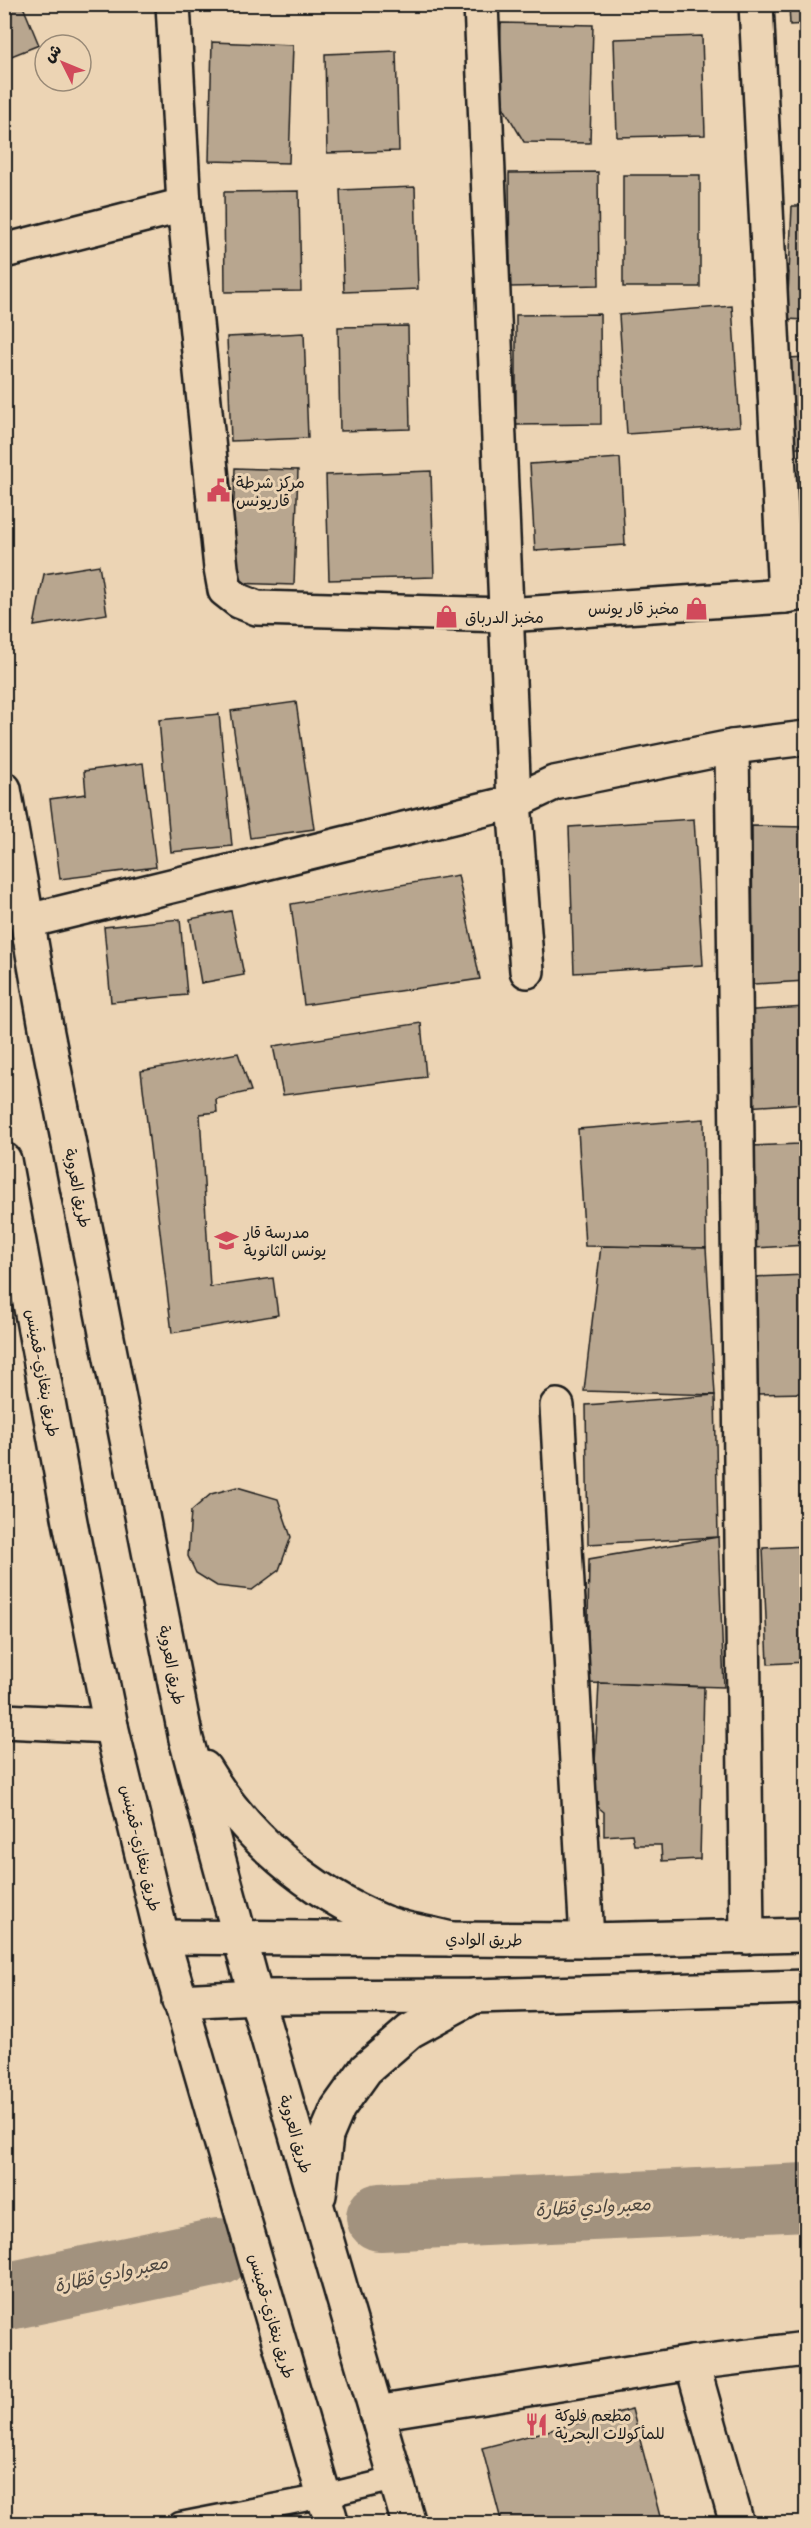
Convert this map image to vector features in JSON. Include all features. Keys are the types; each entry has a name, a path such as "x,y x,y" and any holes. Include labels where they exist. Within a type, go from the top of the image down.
{"street":[{"path":"173,4 184,205 225,590 239,601 257,608 506,615 796,595 756,4"},
{"path":"481,4 514,802 526,971"},
{"path":"4,251 184,205"},
{"path":"28,921 514,802 554,783 732,747 807,738"},
{"path":"732,747 747,1937"},
{"name":"طريق العروبة","path":"4,789 50,1045 186,1739 256,1997 409,2523"},
{"name":"طريق بنغازي-قمينس","path":"4,1160 70,1522 111,1726 162,1937 328,2510"},
{"path":"557,1406 587,1940"},
{"path":"4,1721 111,1726"},
{"path":"186,1739 222,1798 268,1849 323,1891 384,1922 451,1939"},
{"name":"طريق الوادي","path":"162,1937 587,1940 807,1935"},
{"path":"180,2001 256,1997 474,1996 807,1987"},
{"path":"317,2208 326,2136 338,2108 366,2069 410,2031 474,1996"},
{"path":"376,2413 692,2363 807,2349"},
{"path":"692,2363 737,2523"}],"lane":[{"path":"180,2523 328,2510 395,2479"}],"building":[{"path":"4,4 22,4 34,33 33,47 4,59"},
{"path":"324,4 392,4 392,9 324,9"},
{"path":"789,4 806,4 806,24 790,25"},
{"path":"501,23 593,25 590,143 524,142 499,100"},
{"path":"702,36 705,135 617,137 614,39"},
{"path":"212,42 293,45 289,163 209,161"},
{"path":"396,51 399,151 327,153 325,54"},
{"path":"806,66 806,151 800,67"},
{"path":"598,172 599,285 510,287 509,173"},
{"path":"623,175 700,175 700,287 623,287"},
{"path":"415,187 418,289 344,292 340,190"},
{"path":"299,191 301,291 225,292 224,192"},
{"path":"792,206 806,206 806,320 787,319"},
{"path":"732,306 740,426 627,434 619,315"},
{"path":"600,314 601,424 516,425 516,315"},
{"path":"408,326 410,429 340,431 338,327"},
{"path":"304,333 308,438 231,441 227,337"},
{"path":"806,357 806,448 792,448 789,358"},
{"path":"620,458 625,545 535,551 530,464"},
{"path":"235,468 298,470 294,585 231,583"},
{"path":"431,471 434,577 329,580 326,475"},
{"path":"99,565 107,614 34,626 44,574"},
{"path":"296,702 314,829 250,838 231,711"},
{"path":"219,714 232,846 171,852 159,720"},
{"path":"143,763 156,867 60,879 50,799 86,794 84,771"},
{"path":"694,819 703,965 574,973 569,827"},
{"path":"752,826 806,827 806,981 753,984"},
{"path":"458,875 480,979 304,1005 291,904"},
{"path":"231,911 244,975 201,983 190,919"},
{"path":"180,919 187,995 111,1002 104,927"},
{"path":"806,1007 806,1103 746,1107 740,1011"},
{"path":"421,1023 426,1077 283,1095 273,1046"},
{"path":"238,1053 251,1091 216,1099 217,1112 200,1114 210,1287 273,1278 278,1315 172,1333 141,1071"},
{"path":"704,1119 706,1248 585,1246 578,1129"},
{"path":"806,1136 806,1245 755,1248 751,1146 800,1144"},
{"path":"601,1246 706,1248 715,1395 584,1391"},
{"path":"806,1275 806,1393 756,1394 752,1277"},
{"path":"715,1395 718,1537 588,1544 586,1405"},
{"path":"237,1487 278,1499 291,1537 279,1570 252,1590 217,1586 196,1573 188,1556 191,1511 211,1494"},
{"path":"718,1537 724,1687 587,1683 589,1559"},
{"path":"806,1546 806,1662 768,1664 763,1548"},
{"path":"599,1683 704,1687 700,1859 662,1861 661,1845 634,1845 632,1834 604,1836 604,1812 593,1803"},
{"path":"632,2409 662,2524 502,2524 482,2448"}],"waterway":[{"name":"معبر وادي قطّارة","path":"380,2217 806,2197"},
{"name":"معبر وادي قطّارة","path":"4,2297 218,2252"}],"place":[{"name":"مركز شرطة قاريونس","path":"218,491"},
{"name":"مخبز قار يونس","path":"697,608"},
{"name":"مخبز الدرباق","path":"447,617"},
{"name":"مدرسة قار يونس الثانوية","path":"226,1241"},
{"name":"مطعم فلوكة للمأكولات البحرية","path":"537,2424"}]}
